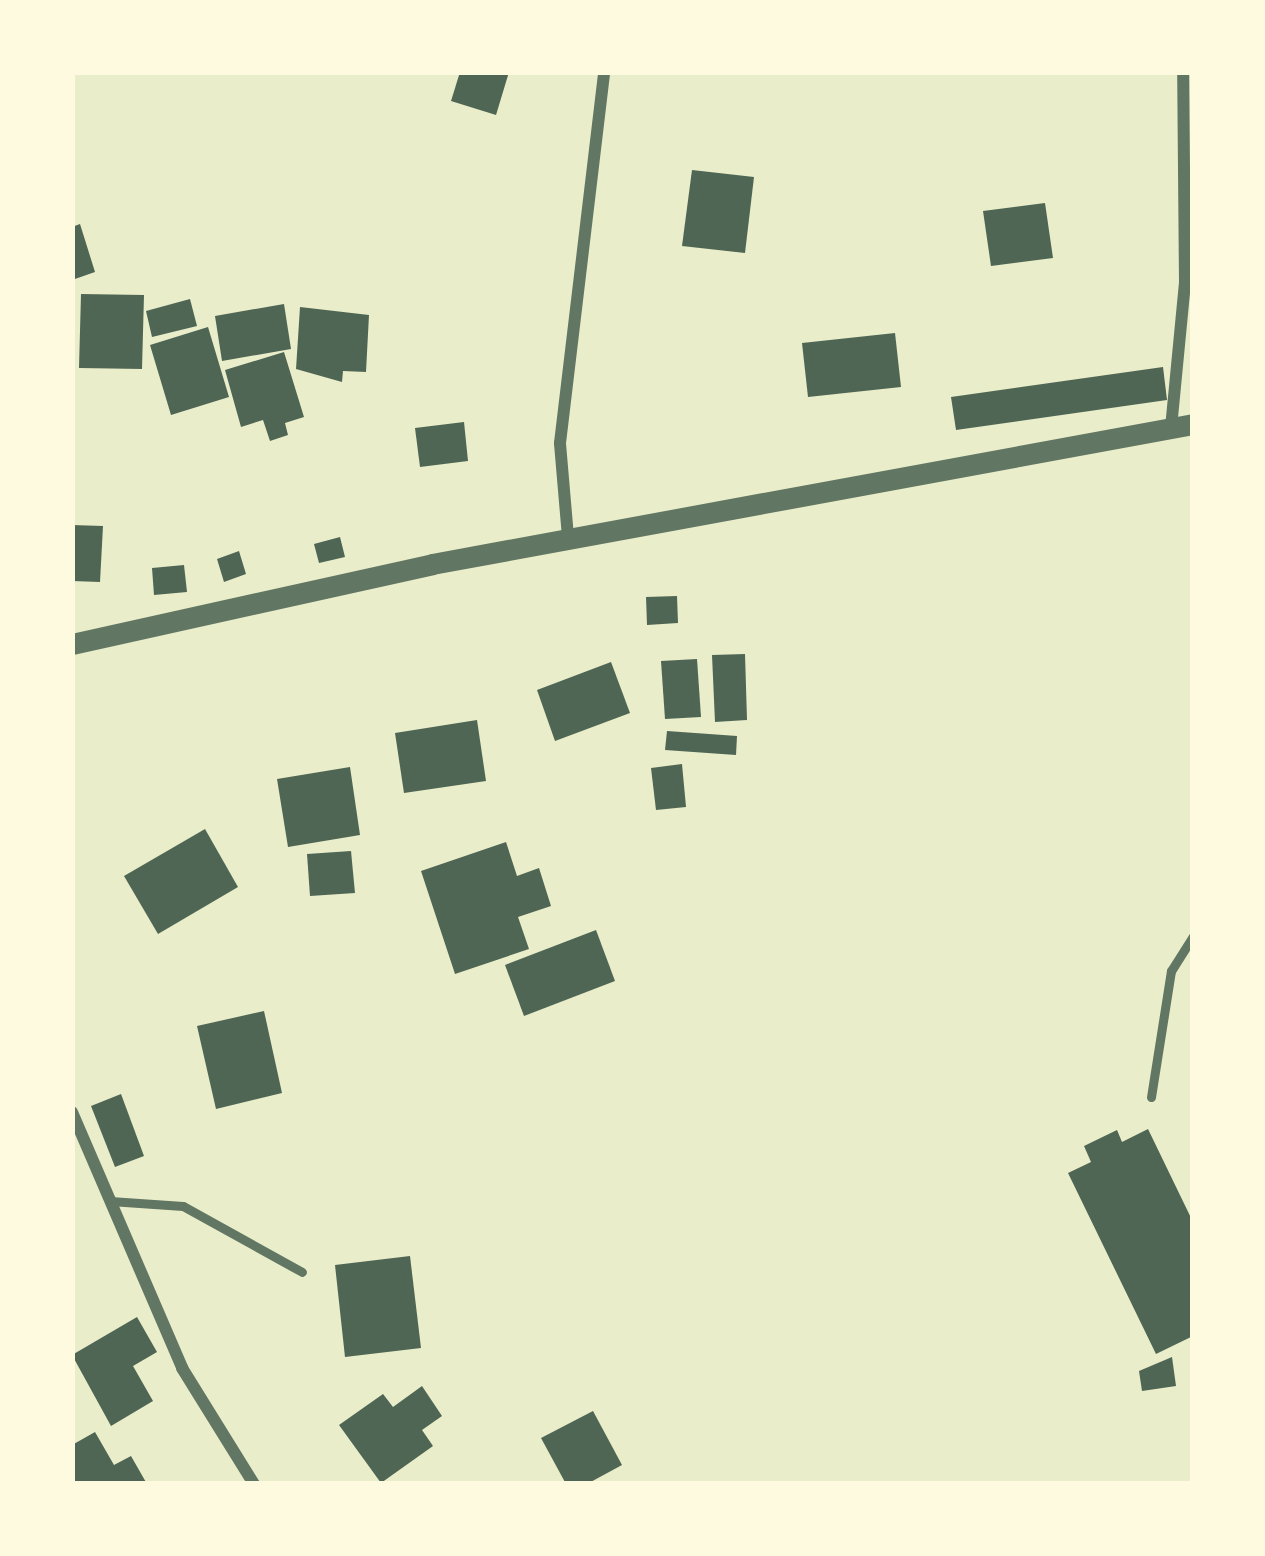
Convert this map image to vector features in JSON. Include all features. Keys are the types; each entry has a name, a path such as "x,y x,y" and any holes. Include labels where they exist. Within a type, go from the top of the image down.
{"street":[{"path":"568,537 560,443 604,72"},
{"path":"72,644 568,537 1182,426 1183,72"},
{"path":"72,1112 105,1201 182,1368 254,1484"}],"lane":[{"path":"1151,1097 1171,971 1193,936"},
{"path":"105,1201 183,1206 302,1272"}],"building":[{"path":"460,72 509,72 496,115 451,101"},
{"path":"692,170 754,177 745,253 682,246"},
{"path":"1045,203 1053,258 991,266 983,211"},
{"path":"80,224 95,272 72,280 72,227"},
{"path":"81,294 144,295 142,369 79,368"},
{"path":"190,299 197,326 152,337 146,311"},
{"path":"284,304 291,349 222,361 215,316"},
{"path":"300,307 369,315 366,372 343,371 342,382 296,369"},
{"path":"208,327 229,397 171,415 150,345"},
{"path":"895,333 901,387 808,397 802,343"},
{"path":"284,352 304,417 285,423 288,435 270,441 263,420 241,427 225,370"},
{"path":"1163,367 1167,400 956,430 951,397"},
{"path":"464,422 468,461 420,467 415,428"},
{"path":"72,525 103,526 100,582 72,581"},
{"path":"340,537 345,557 319,563 314,544"},
{"path":"239,551 246,574 224,582 217,559"},
{"path":"184,565 187,592 154,595 152,568"},
{"path":"677,596 678,623 647,625 646,597"},
{"path":"745,654 747,720 715,722 712,655"},
{"path":"697,659 701,717 665,719 661,661"},
{"path":"611,662 630,713 555,741 537,690"},
{"path":"477,720 486,781 404,793 395,733"},
{"path":"667,731 737,736 736,755 665,750"},
{"path":"682,764 686,807 656,810 651,768"},
{"path":"350,767 360,835 288,847 277,779"},
{"path":"205,829 238,887 158,934 124,876"},
{"path":"506,842 517,876 539,868 551,906 518,917 529,949 455,974 421,871"},
{"path":"351,851 355,893 310,896 307,854"},
{"path":"596,930 615,981 524,1016 505,965"},
{"path":"264,1011 282,1093 216,1109 197,1026"},
{"path":"121,1094 144,1156 115,1167 91,1106"},
{"path":"1148,1129 1193,1222 1193,1336 1156,1354 1068,1173 1091,1162 1084,1146 1117,1130 1122,1142"},
{"path":"410,1256 421,1348 345,1357 335,1265"},
{"path":"137,1317 157,1352 133,1366 153,1401 111,1426 72,1355"},
{"path":"1172,1357 1176,1386 1142,1391 1139,1371"},
{"path":"422,1386 442,1416 422,1430 433,1446 381,1483 339,1425 383,1394 393,1407"},
{"path":"593,1411 622,1465 587,1484 566,1484 541,1438"},
{"path":"95,1432 114,1465 131,1456 147,1484 72,1484 72,1445"}]}
